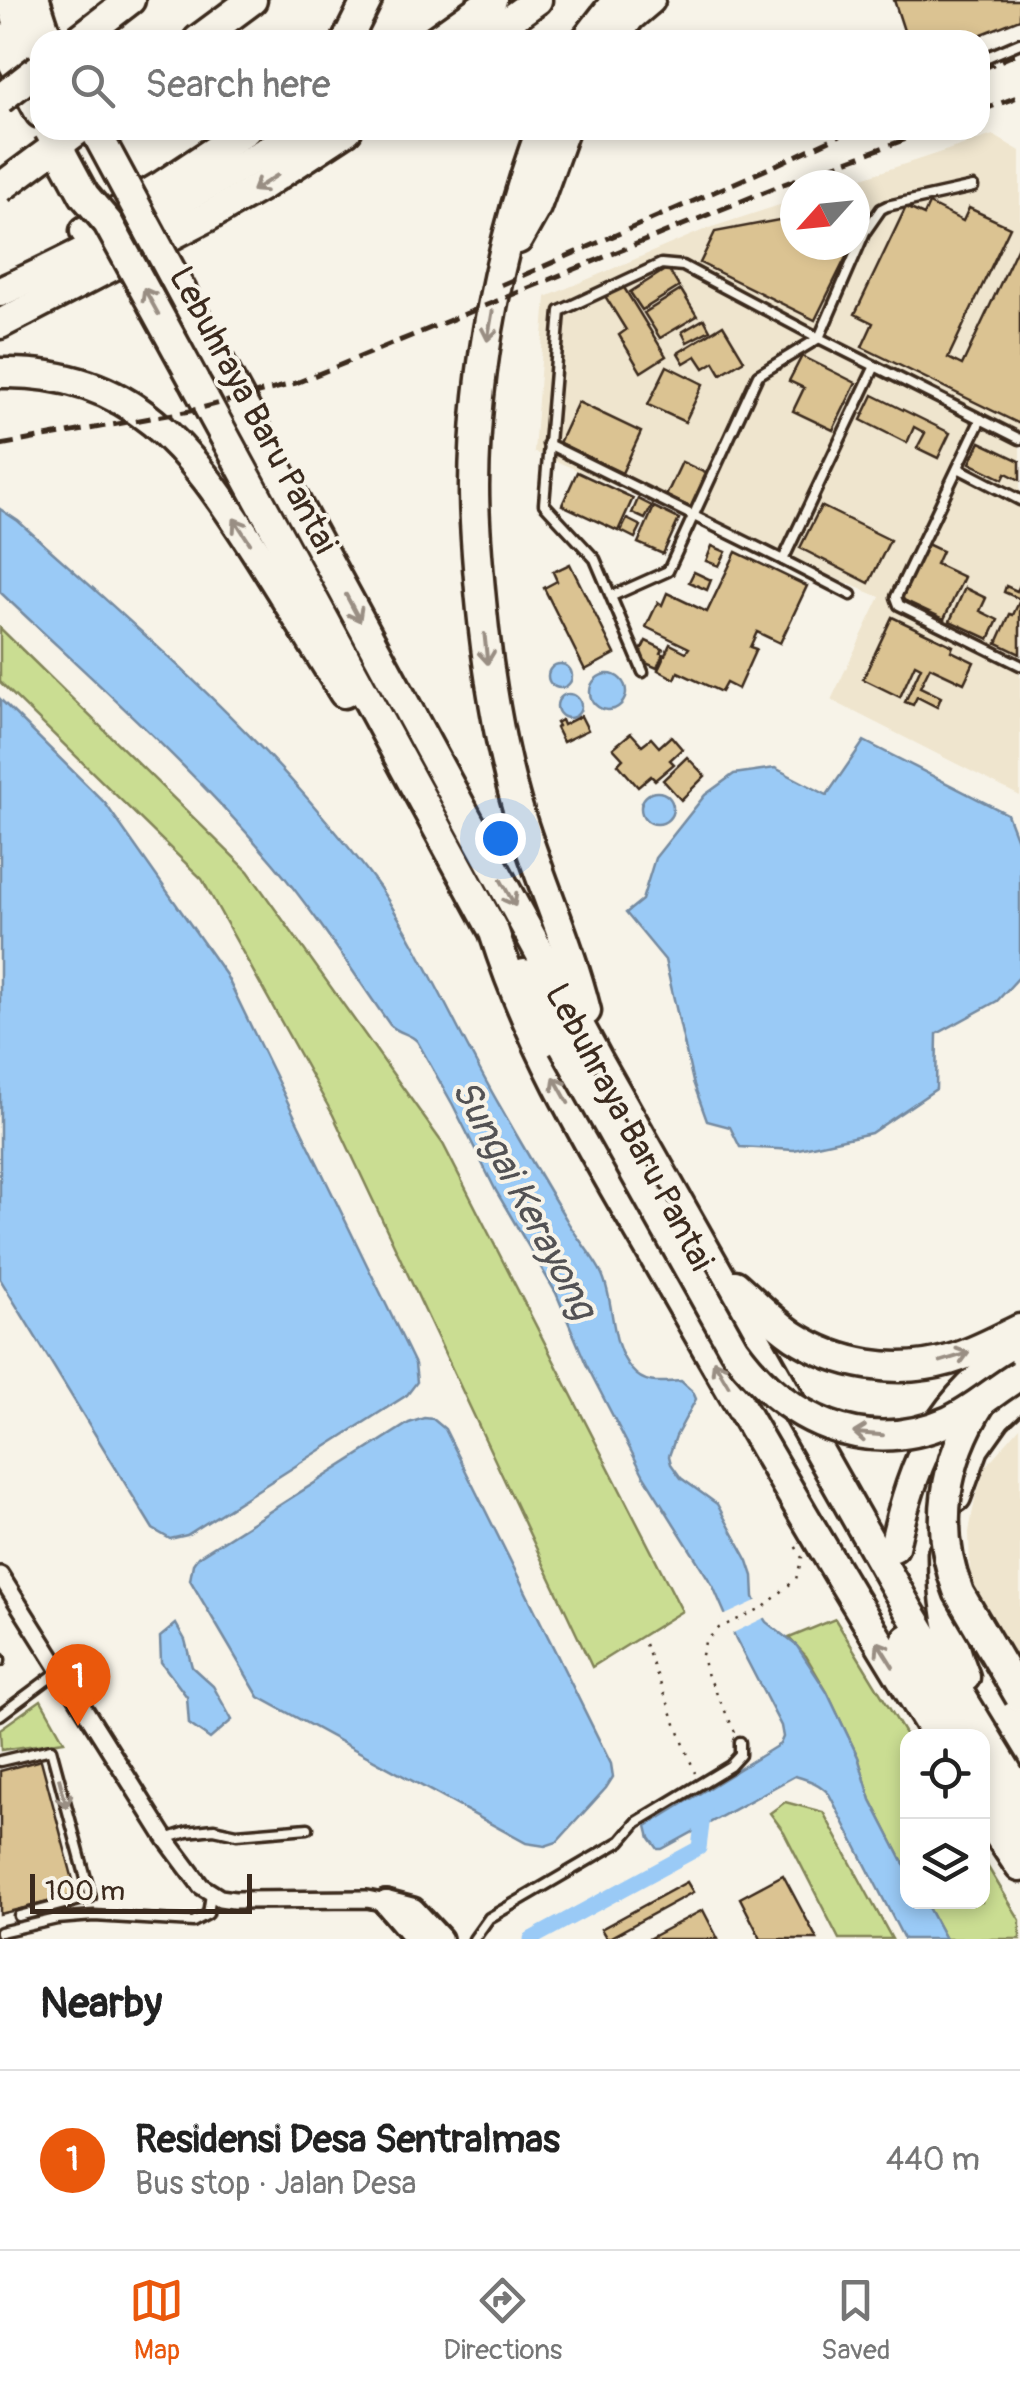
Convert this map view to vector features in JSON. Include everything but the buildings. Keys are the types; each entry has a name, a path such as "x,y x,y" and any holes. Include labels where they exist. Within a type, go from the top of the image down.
{"highway":[{"path":"12,0 30,55"},
{"path":"35,0 45,30"},
{"path":"91,30 130,0"},
{"path":"212,30 252,0"},
{"path":"352,30 367,0"},
{"path":"450,30 492,0"},
{"path":"594,30 617,0"},
{"path":"621,30 650,0"},
{"path":"496,30 538,1"},
{"path":"0,38 30,94"},
{"path":"0,99 30,76"},
{"path":"54,140 84,195 108,223"},
{"path":"0,188 65,140"},
{"path":"73,140 99,188 108,223"},
{"path":"100,140 598,1060"},
{"path":"62,245 231,140"},
{"path":"0,292 56,266 285,140"},
{"path":"0,325 207,218 331,140"},
{"path":"537,140 522,182 501,271 481,386 474,490 478,573 496,719 518,808 582,998 598,1060"},
{"path":"501,271 536,207 560,140"},
{"path":"0,274 194,192"},
{"name":"Lebuhraya Baru Pantai","path":"108,223 494,932 510,982 538,1046 596,1156 856,1608 932,1729"},
{"path":"0,373 78,382 135,409 165,431 218,493 360,720 397,754"},
{"path":"494,932 519,966 734,1350 777,1397 812,1419 844,1431 880,1436 915,1432 949,1420 1020,1375"},
{"name":"Lebuhraya Baru Pantai","path":"598,1060 908,1609 1020,1791"},
{"path":"716,1267 810,1346 876,1366 902,1367 948,1360 1020,1329"},
{"path":"894,1546 909,1486 932,1434 974,1382 1020,1347"},
{"path":"1020,1361 992,1384 969,1421 948,1476 944,1514 953,1578 1020,1697"},
{"path":"1020,1394 996,1417 974,1448 950,1513 943,1583 954,1649 1020,1791"},
{"path":"907,1639 956,1729"},
{"path":"990,1783 1020,1830"},
{"path":"988,1819 1020,1866"}],"main road":[{"path":"386,1903 417,1939"},
{"path":"386,1903 412,1910 440,1939"}],"street":[{"path":"0,1576 166,1839 201,1886 211,1894 234,1900 367,1899 386,1903"}],"lane":[{"path":"990,56 1020,42"},
{"path":"612,596 668,571 758,374 819,338 865,232 881,210 973,187"},
{"path":"643,672 595,560 544,504 560,310 661,264 683,266 1020,438"},
{"path":"783,560 875,366"},
{"path":"981,419 896,596 899,605 1020,665"},
{"path":"548,444 850,595"},
{"path":"958,468 1020,500"},
{"path":"0,1715 59,1671"},
{"path":"474,1939 489,1918 621,1841 637,1822 730,1766 740,1756 740,1742"},
{"path":"0,1761 51,1749 91,1897 19,1916"},
{"path":"166,1839 214,1828 237,1834 308,1828"},
{"path":"0,1932 58,1919 94,1916 193,1922 208,1914 211,1894"}],"path":[{"path":"740,1742 705,1669 705,1642 719,1628 764,1606 796,1579 802,1558 792,1541"},
{"path":"645,1644 700,1784"}],"shaded area":[{"path":"993,135 1020,151 1020,796 831,700 880,597 534,452 546,297 706,229 780,205 780,260 870,260 870,175 978,140 990,140"},
{"path":"1020,1427 1020,1681 983,1616 970,1575 969,1532 986,1466"}],"green space":[{"path":"0,628 248,871 443,1144 682,1611 592,1667 333,1115 202,879 0,682"},
{"path":"835,1619 902,1729 900,1856 871,1800 858,1757 827,1692 806,1656 789,1638"},
{"path":"41,1700 64,1741 1,1750 0,1729"},
{"path":"785,1802 823,1812 892,1939 839,1939 784,1832 770,1813"},
{"path":"990,1871 1020,1920 1020,1939 945,1939 929,1909 990,1909"}],"water":[{"name":"Sungai Kerayong","path":"0,509 204,690 308,799 380,888 509,1122 600,1270 624,1359 643,1379 681,1381 693,1392 696,1399 676,1436 669,1456 671,1464 681,1478 717,1504 748,1561 761,1614 797,1646 827,1692 858,1757 871,1800 900,1856 900,1909 929,1909 945,1939 904,1939 829,1794 805,1779 795,1776 662,1849 650,1838 647,1826 780,1744 783,1737 713,1586 644,1476 586,1364 556,1293 496,1191 417,1041 390,1025 304,902 241,827 140,724 0,592"},
{"path":"560,664 572,676 560,688 548,676"},
{"path":"608,674 621,679 626,692 621,705 608,710 595,705 590,692 595,679"},
{"path":"569,694 581,706 569,718 557,706"},
{"path":"0,699 105,803 226,975 415,1364 417,1382 407,1395 187,1535 170,1539 153,1529 0,1279"},
{"path":"864,741 1007,814 1020,848 1020,976 997,1001 937,1034 936,1089 871,1133 794,1150 740,1147 730,1127 707,1121 693,1082 665,960 626,913 642,900 655,858 705,795 734,774 775,768 827,795"},
{"path":"657,792 668,797 673,808 668,819 657,824 646,819 641,808 646,797"},
{"path":"433,1419 445,1429 611,1764 613,1777 606,1788 557,1842 545,1846 526,1843 259,1697 190,1580 198,1557 409,1423"},
{"path":"176,1624 192,1667 213,1686 232,1720 210,1739 189,1724 187,1697 161,1662 160,1637"}],"pier":[{"path":"760,1599 768,1616 729,1635 721,1617"}],"waterway":[{"path":"531,1939 699,1848 704,1808"}],"railway":[{"path":"990,66 1020,52"},
{"path":"990,107 1020,96"},
{"path":"501,285 830,140"},
{"path":"0,445 190,411 296,383 781,185 904,140"}],"place":[{"name":"Residensi Desa Sentralmas","path":"78,1726"}]}
